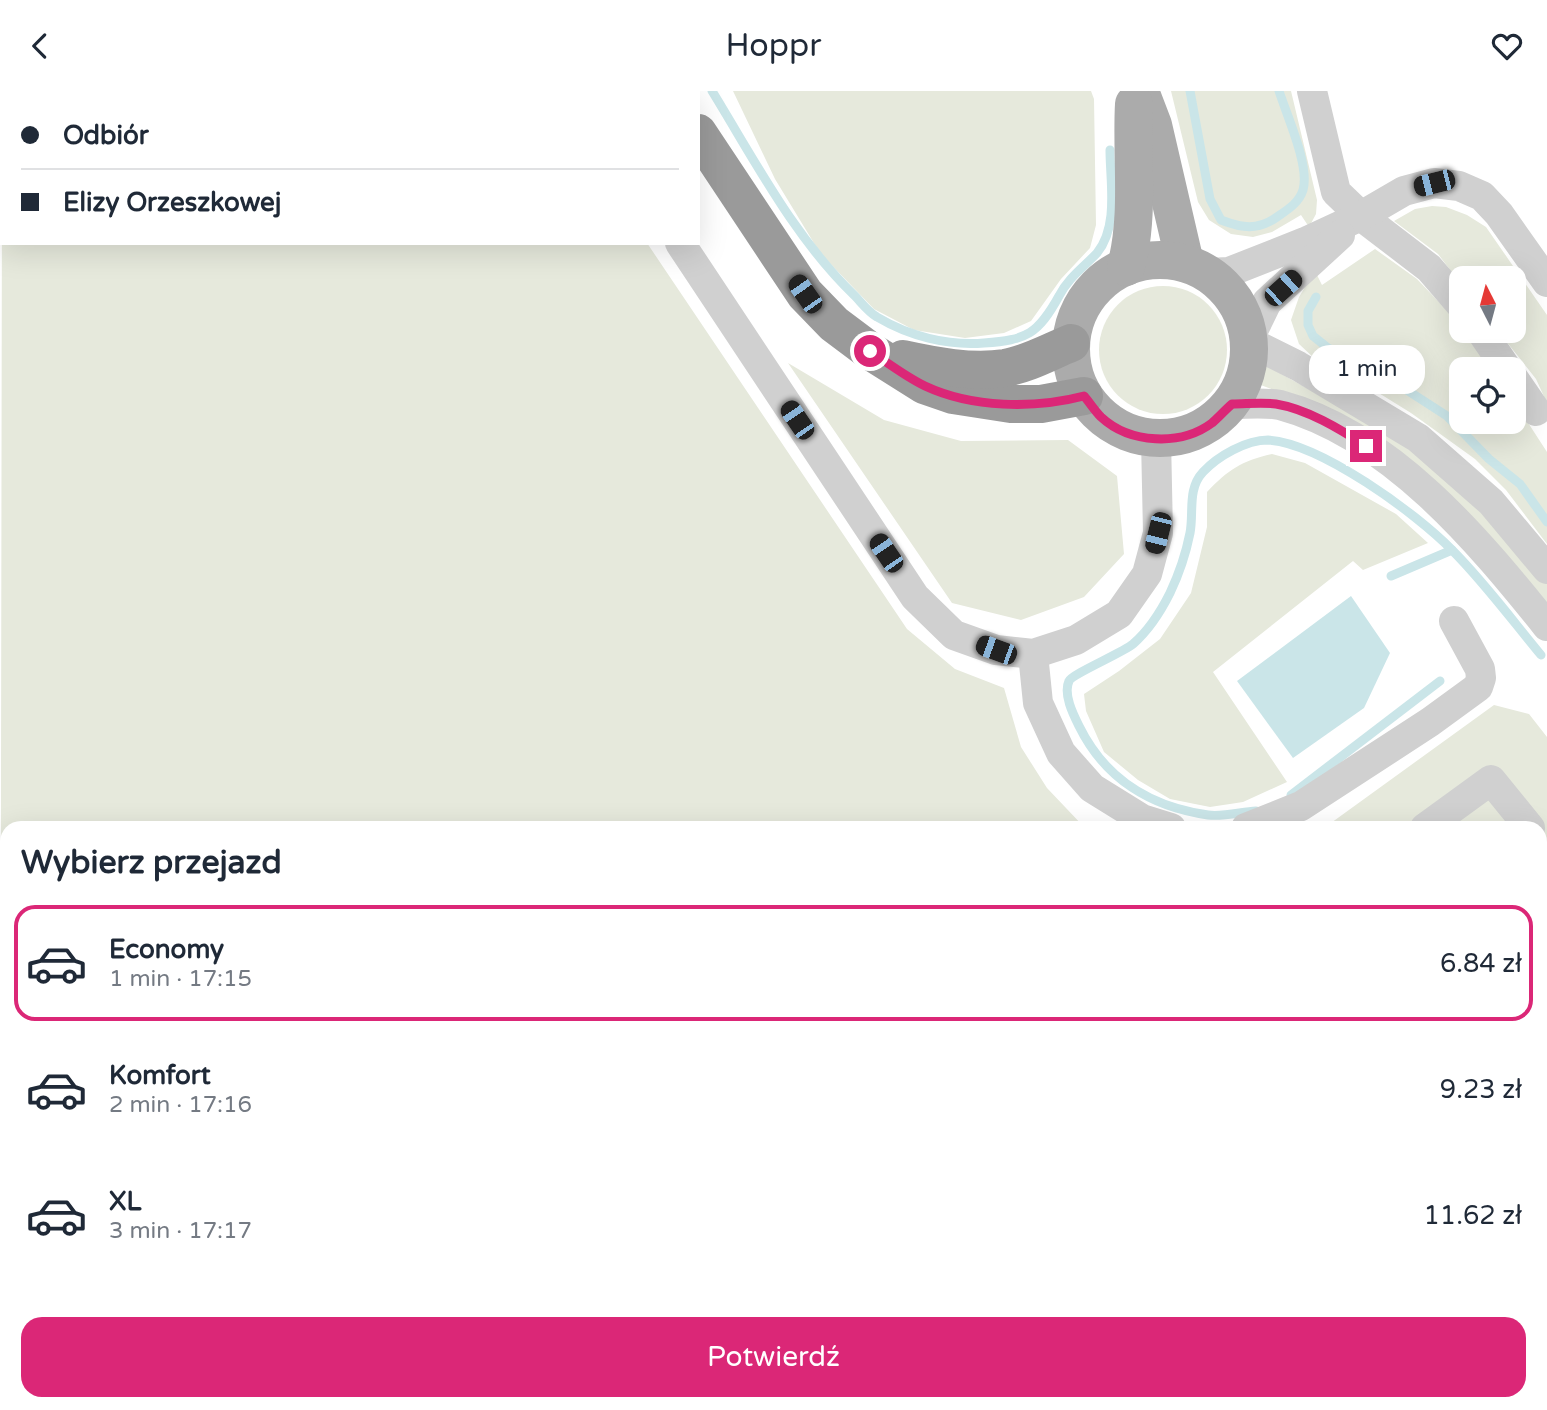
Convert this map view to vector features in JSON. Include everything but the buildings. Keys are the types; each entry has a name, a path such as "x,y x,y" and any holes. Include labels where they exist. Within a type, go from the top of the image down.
{"highway":[{"path":"700,136 805,294 834,324 870,351 924,385 953,395 1011,404 1041,404 1084,396"},
{"path":"870,351 934,366 981,369 1004,368 1027,362 1071,344"}],"main road":[{"path":"1126,267 1134,206 1137,91"},
{"path":"1137,91 1153,125 1196,268"},
{"path":"1155,260 1196,268 1225,288 1243,313 1250,340 1243,385 1232,404 1211,423 1185,436 1156,439 1128,433 1103,418 1084,396 1073,371 1071,344 1076,319 1087,297 1104,279 1126,267 1155,260"}],"street":[{"path":"1312,91 1336,192 1361,216 1429,268 1449,291"},
{"path":"1196,268 1229,272 1305,242 1361,216 1404,191 1434,183 1460,186 1482,196 1543,270"},
{"path":"1361,216 1267,302 1250,340 1418,438 1491,502 1547,569"},
{"path":"681,245 915,597 954,635 996,650 1033,654 1076,640 1119,614 1147,574 1158,533 1156,439"},
{"path":"1526,396 1536,411"},
{"path":"1232,404 1277,404 1313,417 1347,433 1403,472 1459,522 1547,626"},
{"path":"1264,821 1301,806 1430,722 1478,687 1480,669 1454,621"},
{"path":"1033,654 1038,703 1061,753 1092,788 1148,821"},
{"path":"1435,821 1491,780 1524,821"}],"shaded area":[{"path":"733,91 1091,91 1094,99 1096,225 1090,248 1061,279 1031,321 1004,333 965,338 914,330 874,309 820,253 775,179"},
{"path":"1171,91 1291,91 1317,200 1316,214 1309,227 1301,215 1272,232 1253,237 1231,234 1209,220 1198,202"},
{"path":"1446,207 1467,215 1486,227 1513,266 1449,266 1449,268 1438,254 1394,221 1415,209"},
{"path":"2,245 648,245 907,629 955,669 1004,688 1021,747 1047,788 1078,821 1,821"},
{"path":"1375,249 1417,279 1449,313 1449,343 1473,343 1483,357 1449,357 1449,434 1526,434 1526,420 1547,452 1547,544 1506,490 1475,459 1411,413 1361,382 1314,358 1299,344 1291,320 1299,297 1315,271 1322,285"},
{"path":"1526,285 1547,315 1547,403 1536,379 1526,366 1526,357 1519,357 1508,343 1526,343"},
{"path":"1163,286 1187,291 1208,305 1222,326 1227,350 1222,374 1208,395 1187,409 1163,414 1139,409 1118,395 1104,374 1099,350 1104,326 1118,305 1139,291"},
{"path":"788,363 884,420 961,441 1068,440 1117,476 1124,554 1084,597 1021,620 952,603"},
{"path":"1263,364 1435,459 1547,579 1547,608 1516,569 1277,391 1258,384"},
{"path":"1272,454 1305,463 1396,514 1428,543 1363,570 1353,561 1213,672 1287,782 1243,802 1210,807 1170,799 1138,780 1104,752 1086,711 1084,694 1160,639 1191,593 1207,527 1207,492 1236,467"},
{"path":"1494,705 1529,714 1547,737 1547,821 1334,821"}],"water":[{"path":"1351,596 1390,653 1364,708 1293,758 1237,681"}],"waterway":[{"path":"712,91 794,223 832,272 877,317 915,334 942,341 970,344 999,342 1021,337 1037,327 1067,284 1104,242 1112,203 1110,150"},
{"path":"1190,91 1210,199 1221,220 1249,227 1263,225 1289,209 1303,190 1301,155 1279,91"},
{"path":"1316,297 1308,311 1308,325 1313,336 1328,348 1399,385 1447,416 1489,459 1520,484 1547,522"},
{"path":"1256,811 1226,815 1187,811 1167,805 1132,787 1116,775 1090,745 1074,716 1067,692 1072,678 1133,644 1163,607 1184,556 1190,533 1193,493 1198,479 1209,466 1233,450 1268,440 1289,444 1314,453 1366,482 1415,518 1452,550 1487,588 1541,655"},
{"path":"1391,576 1452,550"},
{"path":"1291,795 1440,681"}],"route":[{"path":"870,351 924,385 953,395 1011,404 1041,404 1084,396 1103,418 1128,433 1156,439 1185,436 1211,423 1232,404 1277,404 1347,433 1366,446"}]}
